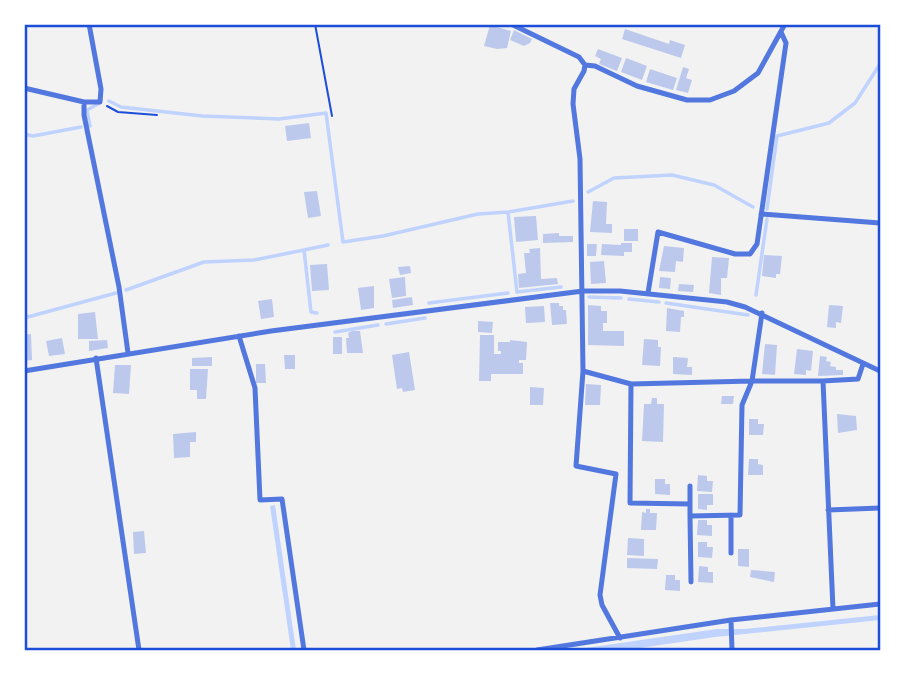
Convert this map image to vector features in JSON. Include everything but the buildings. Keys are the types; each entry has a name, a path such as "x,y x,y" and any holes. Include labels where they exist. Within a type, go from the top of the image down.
{"street":[{"path":"24,88 84,102 100,102 101,89 89,24"},
{"path":"511,24 579,57 585,65 574,89 573,104 580,159 583,291 583,371 576,466 616,474 600,595 602,605 620,638"},
{"path":"585,65 595,66 637,86 687,100 710,100 733,91 758,73 785,24"},
{"path":"648,293 658,232 735,254 750,254 757,244 786,43 781,32"},
{"path":"84,102 84,115 119,287 128,353"},
{"path":"761,214 880,223"},
{"path":"24,371 239,336 583,291 648,293 727,302 762,313 880,371"},
{"path":"691,516 740,515 742,405 752,381 762,313"},
{"path":"239,336 255,388 260,500 282,499 304,650"},
{"path":"96,358 139,650"},
{"path":"583,371 631,384 823,382 858,379 863,364"},
{"path":"823,382 833,609"},
{"path":"631,384 629,503 690,504"},
{"path":"690,486 691,582"},
{"path":"828,510 880,508"},
{"path":"731,515 731,553"},
{"path":"537,650 730,620 880,604"},
{"path":"730,620 734,650"}],"path":[{"path":"315,24 332,116"},
{"path":"100,102 118,112 157,115"}],"water":[{"path":"275,505 296,650 291,650 270,506"},
{"path":"880,615 880,620 715,637 626,650 572,650 717,629 744,629"}],"waterway":[{"path":"767,209 777,136 829,123 855,103 880,64"},
{"path":"109,101 121,107 202,116 279,119 326,113 343,242 383,236 478,214 573,201"},
{"path":"90,126 87,110 98,104"},
{"path":"24,134 33,136 81,127"},
{"path":"588,192 614,178 672,175 714,185 753,207"},
{"path":"508,212 517,292 561,287"},
{"path":"756,295 767,219"},
{"path":"304,250 328,245"},
{"path":"126,290 204,262 254,260 304,250 311,312 317,313"},
{"path":"24,318 116,293"},
{"path":"429,303 508,293"},
{"path":"589,297 621,298"},
{"path":"629,299 659,302"},
{"path":"666,303 748,315"},
{"path":"386,324 425,318"},
{"path":"335,332 378,325"}]}
